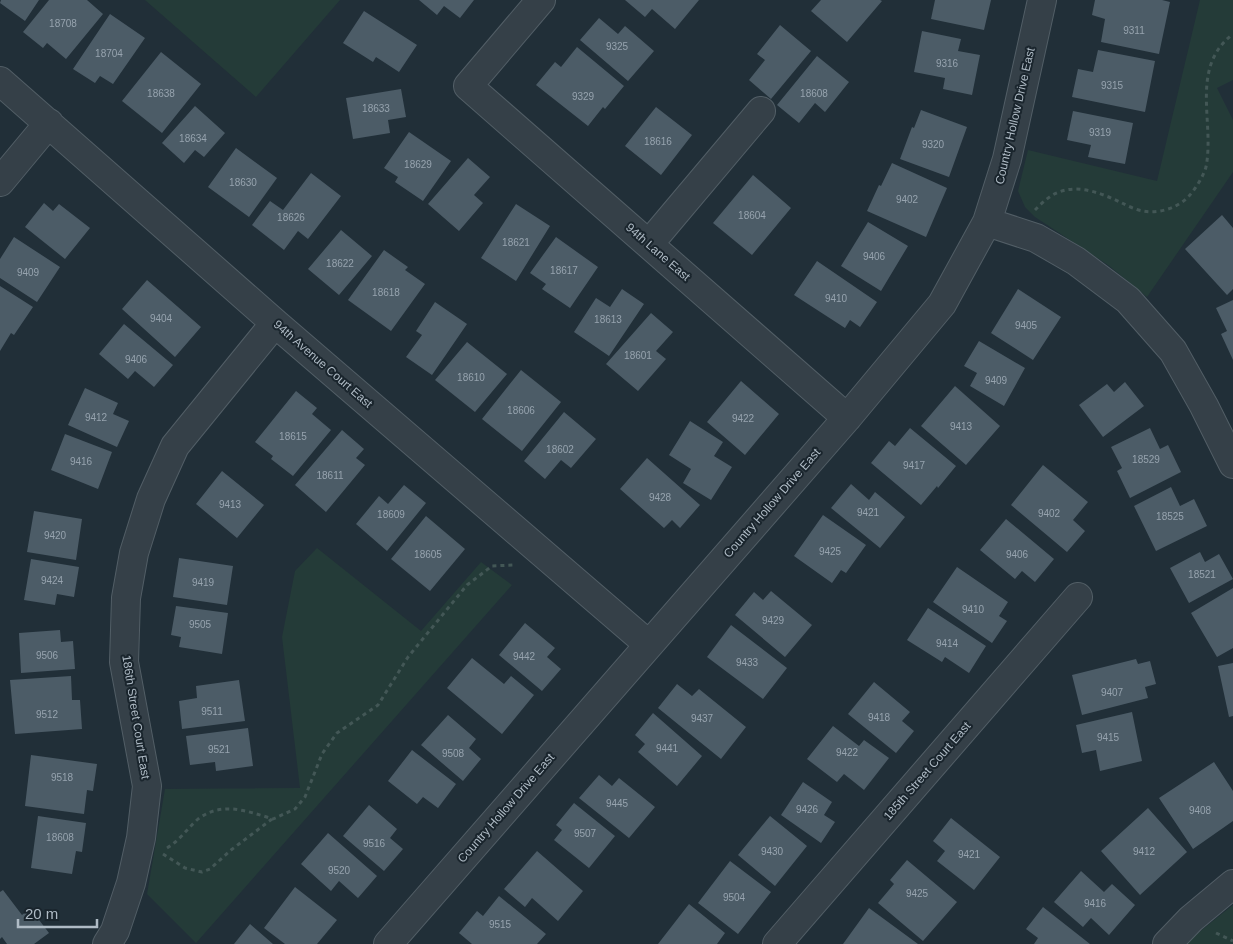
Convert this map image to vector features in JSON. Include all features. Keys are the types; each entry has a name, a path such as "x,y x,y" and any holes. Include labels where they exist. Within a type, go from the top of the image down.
{"street":[{"name":"94th Lane East","path":"541,0 468,86 847,418"},
{"name":"Country Hollow Drive East","path":"388,944 847,418 942,304 987,222 1007,159 1042,0"},
{"name":"94th Avenue Court East","path":"0,80 275,323 648,644"},
{"path":"649,244 761,111"},
{"path":"0,182 49,123"},
{"path":"987,222 1036,238 1076,261 1128,300 1173,351 1204,406 1233,464"},
{"name":"186th Street Court East","path":"107,944 115,931 132,883 141,838 147,786 124,662 126,598 134,553 151,500 175,446 275,323"},
{"name":"185th Street Court East","path":"777,944 1078,597"},
{"path":"1167,944 1191,918 1233,884"}],"path":[{"path":"1021,233 1034,211 1044,201 1059,192 1077,189 1094,191 1143,212 1159,211 1176,206 1188,197 1198,184 1206,168 1208,142 1206,88 1209,70 1216,52 1233,34"},
{"path":"272,819 243,810 230,808 217,810 198,820 177,842 159,852 185,868 202,872 210,869 231,850 272,819 295,809 305,798 322,754 338,733 378,705 408,657 467,585 492,566 533,563 544,555"}],"green space":[{"path":"145,0 340,0 256,97"},
{"path":"1200,0 1233,0 1233,80 1217,88 1233,120 1233,172 1147,297 1108,265 1035,217 1025,207 1018,191 1028,150 1157,181"},
{"path":"317,548 421,631 481,562 512,585 196,943 147,894 165,789 300,788 282,637 295,571"},
{"path":"1233,905 1233,944 1184,944"}],"building":[{"path":"1,0 39,0 25,21 0,3"},
{"path":"49,0 87,0 103,14 66,59 47,43 43,48 23,32"},
{"path":"419,0 474,0 460,18 444,6 437,15"},
{"path":"625,0 699,0 675,29 652,9 645,17"},
{"path":"821,0 882,1 847,42 811,11"},
{"path":"935,0 991,0 984,30 931,19"},
{"path":"1095,0 1162,0 1170,2 1159,54 1101,42 1105,19 1092,15"},
{"path":"364,11 417,45 399,72 376,57 373,62 343,43"},
{"path":"110,14 145,38 113,84 100,76 95,83 73,69"},
{"path":"599,18 618,34 625,26 654,51 628,81 580,40"},
{"path":"780,25 811,51 771,99 749,80 765,60 757,54"},
{"path":"922,31 961,39 958,51 980,55 972,95 943,89 945,78 914,72"},
{"path":"577,47 624,86 605,109 603,107 588,126 536,85 555,62 561,67"},
{"path":"1098,50 1155,61 1145,112 1072,97 1078,69 1093,72"},
{"path":"161,52 201,84 162,133 122,101"},
{"path":"817,56 849,82 825,112 815,103 799,123 777,105"},
{"path":"401,89 406,117 388,120 390,133 353,139 346,98"},
{"path":"195,106 225,133 204,157 195,150 184,163 162,143"},
{"path":"656,107 692,135 661,175 625,146"},
{"path":"921,110 967,127 949,177 900,159 912,127 914,128"},
{"path":"1073,111 1133,123 1125,164 1088,157 1091,145 1067,140"},
{"path":"409,132 451,161 423,201 395,182 398,177 384,168"},
{"path":"236,148 277,178 249,217 208,187"},
{"path":"468,158 490,177 474,195 483,203 459,231 428,204"},
{"path":"892,163 947,188 926,237 867,211"},
{"path":"311,173 341,196 308,239 298,231 284,250 252,225 270,201 283,210"},
{"path":"753,175 791,208 752,255 713,223"},
{"path":"44,203 53,211 59,204 90,228 65,259 25,227"},
{"path":"516,204 550,226 516,281 481,258"},
{"path":"1222,215 1233,228 1233,289 1227,295 1185,249"},
{"path":"868,222 908,246 881,291 841,266"},
{"path":"341,230 372,256 339,295 308,269"},
{"path":"14,237 60,267 37,302 0,278 0,259"},
{"path":"556,237 598,267 570,308 542,289 546,284 530,273"},
{"path":"384,250 408,267 405,270 425,284 391,331 348,300"},
{"path":"817,261 877,302 860,327 850,320 845,328 794,295"},
{"path":"147,280 201,327 175,357 122,309"},
{"path":"0,286 33,307 14,335 11,333 0,351"},
{"path":"622,289 644,304 609,356 574,332 596,298 610,307"},
{"path":"1018,289 1061,317 1033,360 991,333"},
{"path":"1233,300 1233,360 1221,334 1227,331 1216,308"},
{"path":"435,302 467,324 432,375 406,357 422,335 416,331"},
{"path":"651,313 673,332 656,351 666,359 638,391 606,364"},
{"path":"124,324 173,365 154,387 135,371 128,379 99,354"},
{"path":"979,341 1025,368 1004,406 970,386 977,373 964,366"},
{"path":"467,342 507,374 475,412 435,380"},
{"path":"521,370 561,402 522,451 482,419"},
{"path":"741,381 779,414 745,455 707,422"},
{"path":"1125,382 1144,406 1103,437 1079,405 1107,384 1114,392"},
{"path":"955,386 1000,426 966,465 921,426"},
{"path":"85,388 118,403 113,414 129,421 117,447 68,425"},
{"path":"296,391 317,408 312,414 331,430 293,476 271,459 273,456 255,442"},
{"path":"564,412 596,439 571,468 561,460 545,479 524,461"},
{"path":"690,421 723,442 714,456 732,467 711,500 683,483 691,469 669,455"},
{"path":"910,428 956,466 921,505 871,463 889,441 895,446"},
{"path":"1150,428 1160,449 1168,445 1181,472 1130,498 1117,471 1122,468 1111,447"},
{"path":"342,430 364,449 356,458 365,465 326,512 295,485"},
{"path":"65,434 112,452 98,489 51,470"},
{"path":"647,458 700,505 680,528 672,520 664,528 620,489"},
{"path":"1043,465 1088,502 1073,520 1085,531 1067,552 1011,505"},
{"path":"222,471 264,505 237,538 196,504"},
{"path":"851,484 869,500 875,492 905,517 880,548 831,508"},
{"path":"404,485 426,503 387,551 356,524 379,496 388,504"},
{"path":"1171,487 1180,506 1194,499 1207,526 1156,551 1134,506"},
{"path":"34,511 82,519 76,560 27,552"},
{"path":"823,515 866,545 846,573 841,570 832,583 794,556"},
{"path":"426,516 465,549 430,591 391,559"},
{"path":"1006,519 1054,559 1035,582 1022,571 1015,579 980,550"},
{"path":"1200,552 1205,562 1219,554 1233,579 1189,603 1170,568"},
{"path":"179,558 233,566 227,605 173,597"},
{"path":"31,559 79,567 74,597 57,594 55,605 24,600"},
{"path":"957,567 1008,602 999,616 1007,621 992,643 933,602"},
{"path":"1233,588 1233,648 1217,657 1191,613"},
{"path":"771,591 812,625 785,657 735,615 754,592 763,600"},
{"path":"176,606 228,613 222,654 179,647 181,637 171,635"},
{"path":"928,608 986,646 969,673 945,657 942,662 907,640"},
{"path":"525,623 555,648 547,657 561,669 542,691 499,655"},
{"path":"731,625 787,668 763,699 707,657"},
{"path":"60,630 61,642 73,641 75,669 21,673 19,633"},
{"path":"472,658 504,684 511,676 534,695 502,734 447,688"},
{"path":"1136,659 1138,664 1150,661 1156,684 1145,687 1148,698 1082,715 1072,675"},
{"path":"1233,663 1233,716 1229,717 1218,666"},
{"path":"71,676 72,700 80,700 82,729 15,734 10,680"},
{"path":"239,680 245,721 182,729 179,701 197,698 196,686"},
{"path":"874,682 910,712 902,721 914,731 896,753 848,714"},
{"path":"677,684 692,696 699,689 746,727 721,759 658,708"},
{"path":"1132,712 1142,761 1100,771 1096,750 1082,753 1076,725"},
{"path":"653,713 702,756 677,786 638,752 645,744 635,735"},
{"path":"448,715 476,739 469,748 481,759 463,781 421,745"},
{"path":"833,726 859,746 864,740 889,758 864,790 844,774 837,782 807,759"},
{"path":"248,728 253,766 216,771 215,762 190,765 186,736"},
{"path":"412,750 456,784 438,808 423,797 417,804 388,781"},
{"path":"31,755 97,764 93,791 87,790 84,814 25,806"},
{"path":"1214,762 1233,791 1233,821 1193,849 1159,798"},
{"path":"599,775 612,786 619,778 655,807 629,838 579,798"},
{"path":"803,782 832,802 824,815 835,822 821,843 781,815"},
{"path":"574,803 615,836 589,868 554,840 562,830 556,825"},
{"path":"369,805 397,829 390,838 403,849 384,871 343,836"},
{"path":"1148,808 1187,852 1140,895 1101,851"},
{"path":"38,816 86,823 82,852 76,851 72,874 31,868"},
{"path":"770,816 807,846 775,886 738,855"},
{"path":"951,818 1000,857 974,890 937,861 945,851 933,841"},
{"path":"328,833 377,876 358,898 339,881 331,891 301,864"},
{"path":"537,851 583,891 558,921 532,898 525,907 504,889"},
{"path":"907,860 957,902 923,941 878,903 894,884 890,880"},
{"path":"730,861 771,892 738,934 698,903"},
{"path":"1081,871 1104,892 1112,884 1135,905 1109,935 1091,918 1083,927 1054,902"},
{"path":"295,887 337,920 317,944 285,944 264,928"},
{"path":"3,890 22,915 30,908 49,933 34,944 7,944 2,937 0,939 0,892"},
{"path":"499,896 546,934 537,944 472,944 459,933 477,911 483,916"},
{"path":"689,904 725,933 717,944 658,944"},
{"path":"1043,907 1090,944 1034,944 1038,938 1026,929"},
{"path":"869,908 918,944 843,944"},
{"path":"250,924 273,944 234,944"}]}
